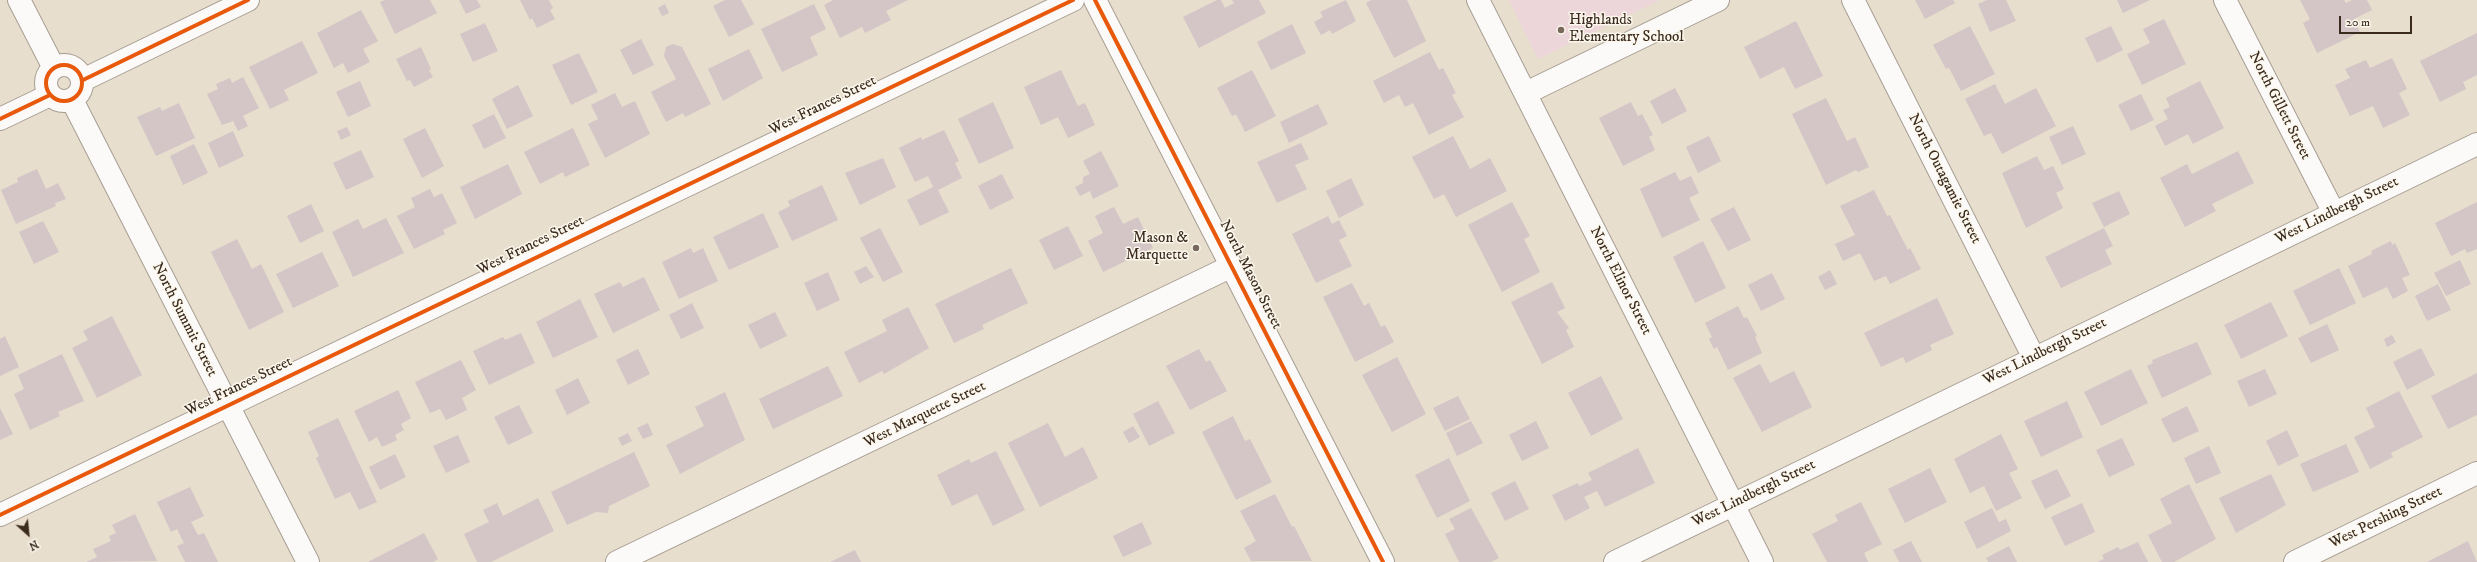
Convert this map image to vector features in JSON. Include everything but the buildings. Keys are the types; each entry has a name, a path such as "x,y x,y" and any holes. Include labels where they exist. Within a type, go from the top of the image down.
{"street":[{"path":"19,0 54,68"},
{"path":"82,80 248,0"},
{"name":"West Frances Street","path":"0,515 1073,0"},
{"name":"North Mason Street","path":"1095,0 1383,562"},
{"name":"North Elinor Street","path":"1478,0 1762,562"},
{"path":"1526,93 1718,0"},
{"name":"North Outagamie Street","path":"1853,0 2034,358"},
{"name":"North Gillett Street","path":"2225,0 2334,213"},
{"path":"66,64 77,69 82,80 80,92 72,100 60,101 50,95 46,83 46,77 54,68 66,64"},
{"path":"0,119 50,95"},
{"name":"North Summit Street","path":"72,100 308,562"},
{"name":"West Lindbergh Street","path":"1614,562 2477,144"},
{"name":"West Marquette Street","path":"617,562 1232,266"},
{"name":"West Pershing Street","path":"2295,562 2477,473"}],"shaded area":[{"name":"Highlands Elementary School","path":"1509,0 1660,0 1538,59"}],"cycle path":[{"path":"83,80 248,0"},
{"path":"0,515 1073,0"},
{"path":"1095,0 1383,562"},
{"path":"68,65 77,70 81,76 82,83 81,90 77,96 68,101 60,101 51,96 47,90 46,79 51,70 57,66 68,65"},
{"path":"0,119 50,95"}],"place":[{"name":"Highlands Elementary School","path":"1561,30"},
{"name":"Mason & Marquette","path":"1196,248"}]}
